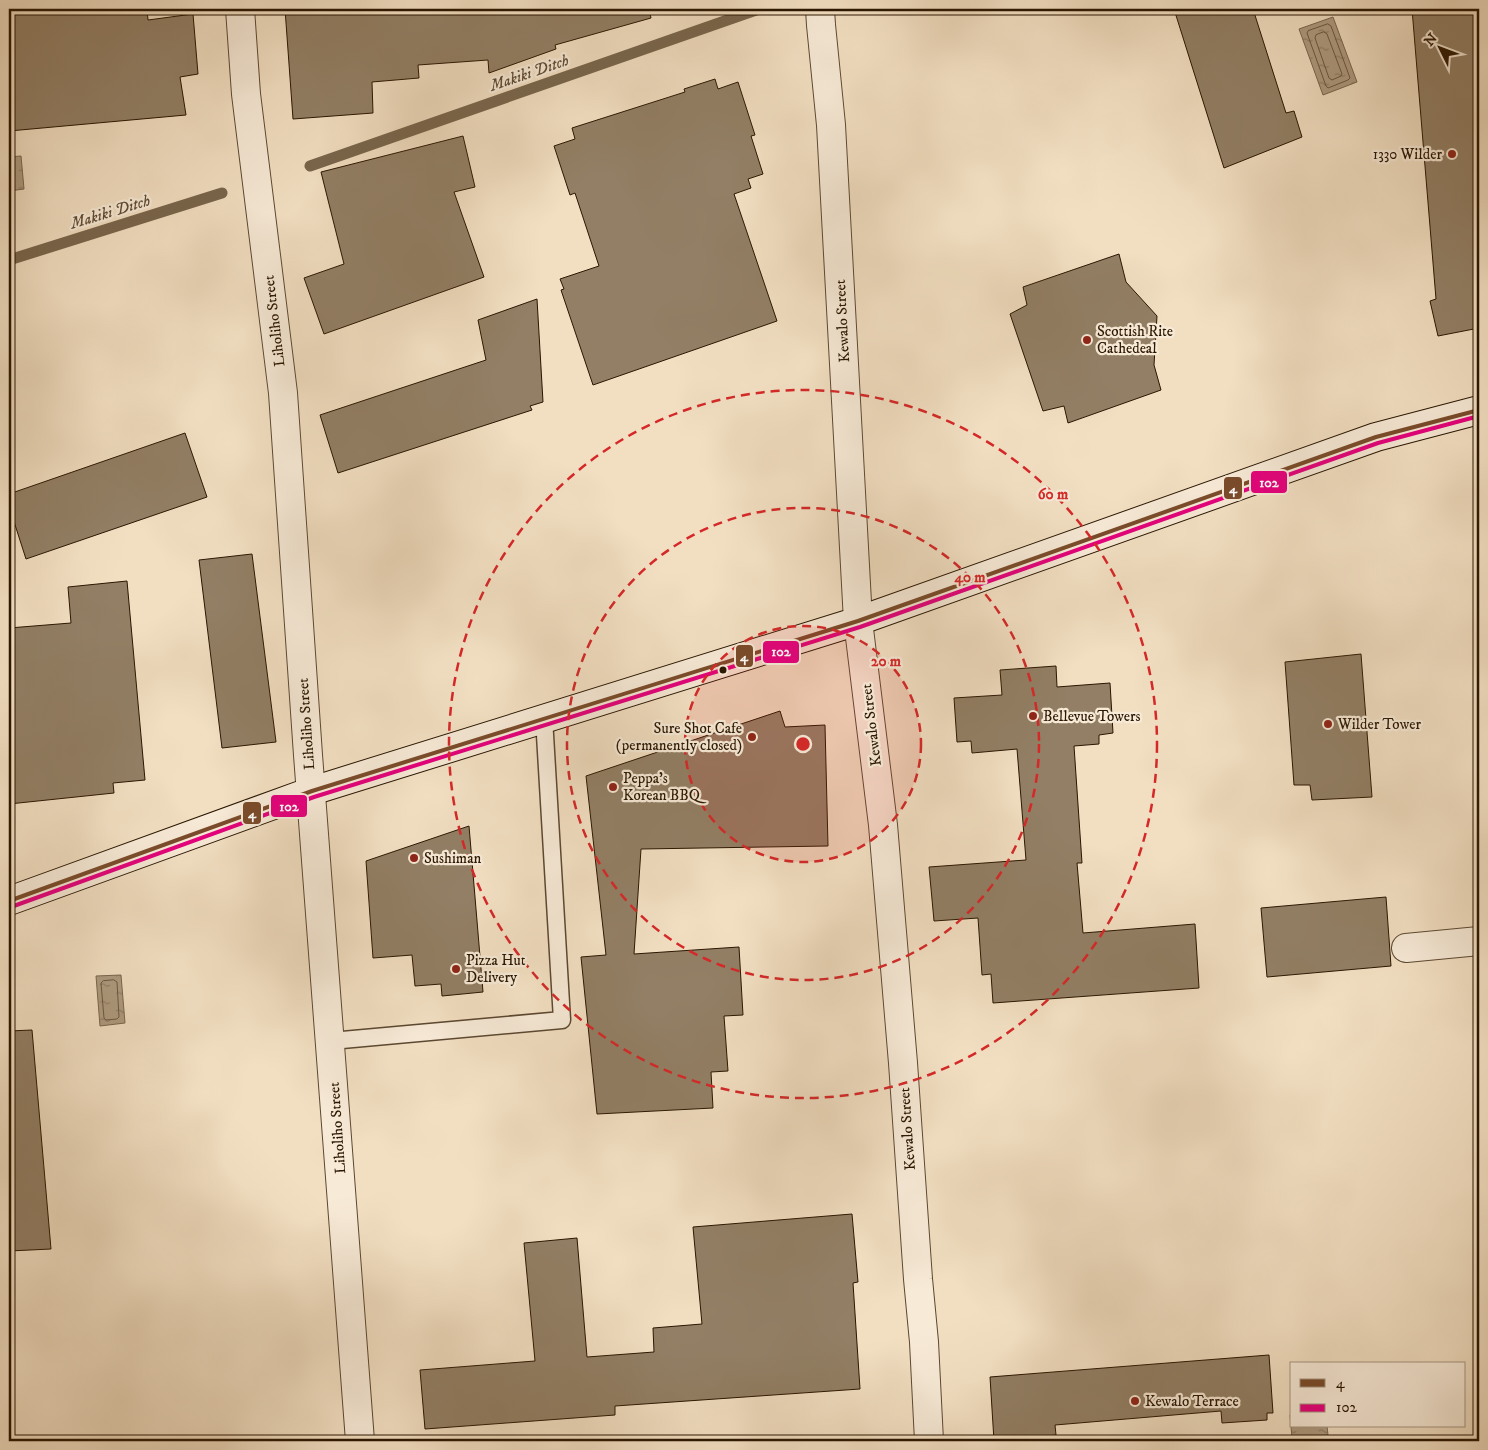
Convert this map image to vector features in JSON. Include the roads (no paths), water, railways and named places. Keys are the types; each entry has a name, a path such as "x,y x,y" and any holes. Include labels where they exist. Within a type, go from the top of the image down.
{"street":[{"name":"Liholiho Street","path":"240,9 246,94 283,393 360,1441"},
{"name":"Kewalo Street","path":"820,9 831,125 858,622 883,825 924,1342 929,1441"},
{"path":"9,901 312,791 858,622 1376,437 1479,410"},
{"path":"1406,948 1479,941"}],"lane":[{"path":"331,1042 562,1020 544,718"}],"water":[{"path":"1333,17 1357,82 1323,95 1299,29"},
{"path":"21,156 24,189 9,191 9,157"},
{"path":"121,975 125,1023 100,1026 96,976"},
{"path":"1291,1428 1327,1428 1328,1435 1292,1438"}],"waterway":[{"name":"Makiki Ditch","path":"310,166 759,9"},
{"name":"Makiki Ditch","path":"9,260 222,193"}],"place":[{"name":"1330 Wilder","path":"1452,154"},
{"name":"Scottish Rite Cathedeal","path":"1087,340"},
{"name":"Bellevue Towers","path":"1033,716"},
{"name":"Wilder Tower","path":"1328,724"},
{"name":"Sure Shot Cafe (permanently closed)","path":"752,737"},
{"name":"Peppa's Korean BBQ","path":"613,787"},
{"name":"Sushiman","path":"414,858"},
{"name":"Pizza Hut Delivery","path":"456,969"},
{"name":"Kewalo Terrace","path":"1135,1401"}]}
